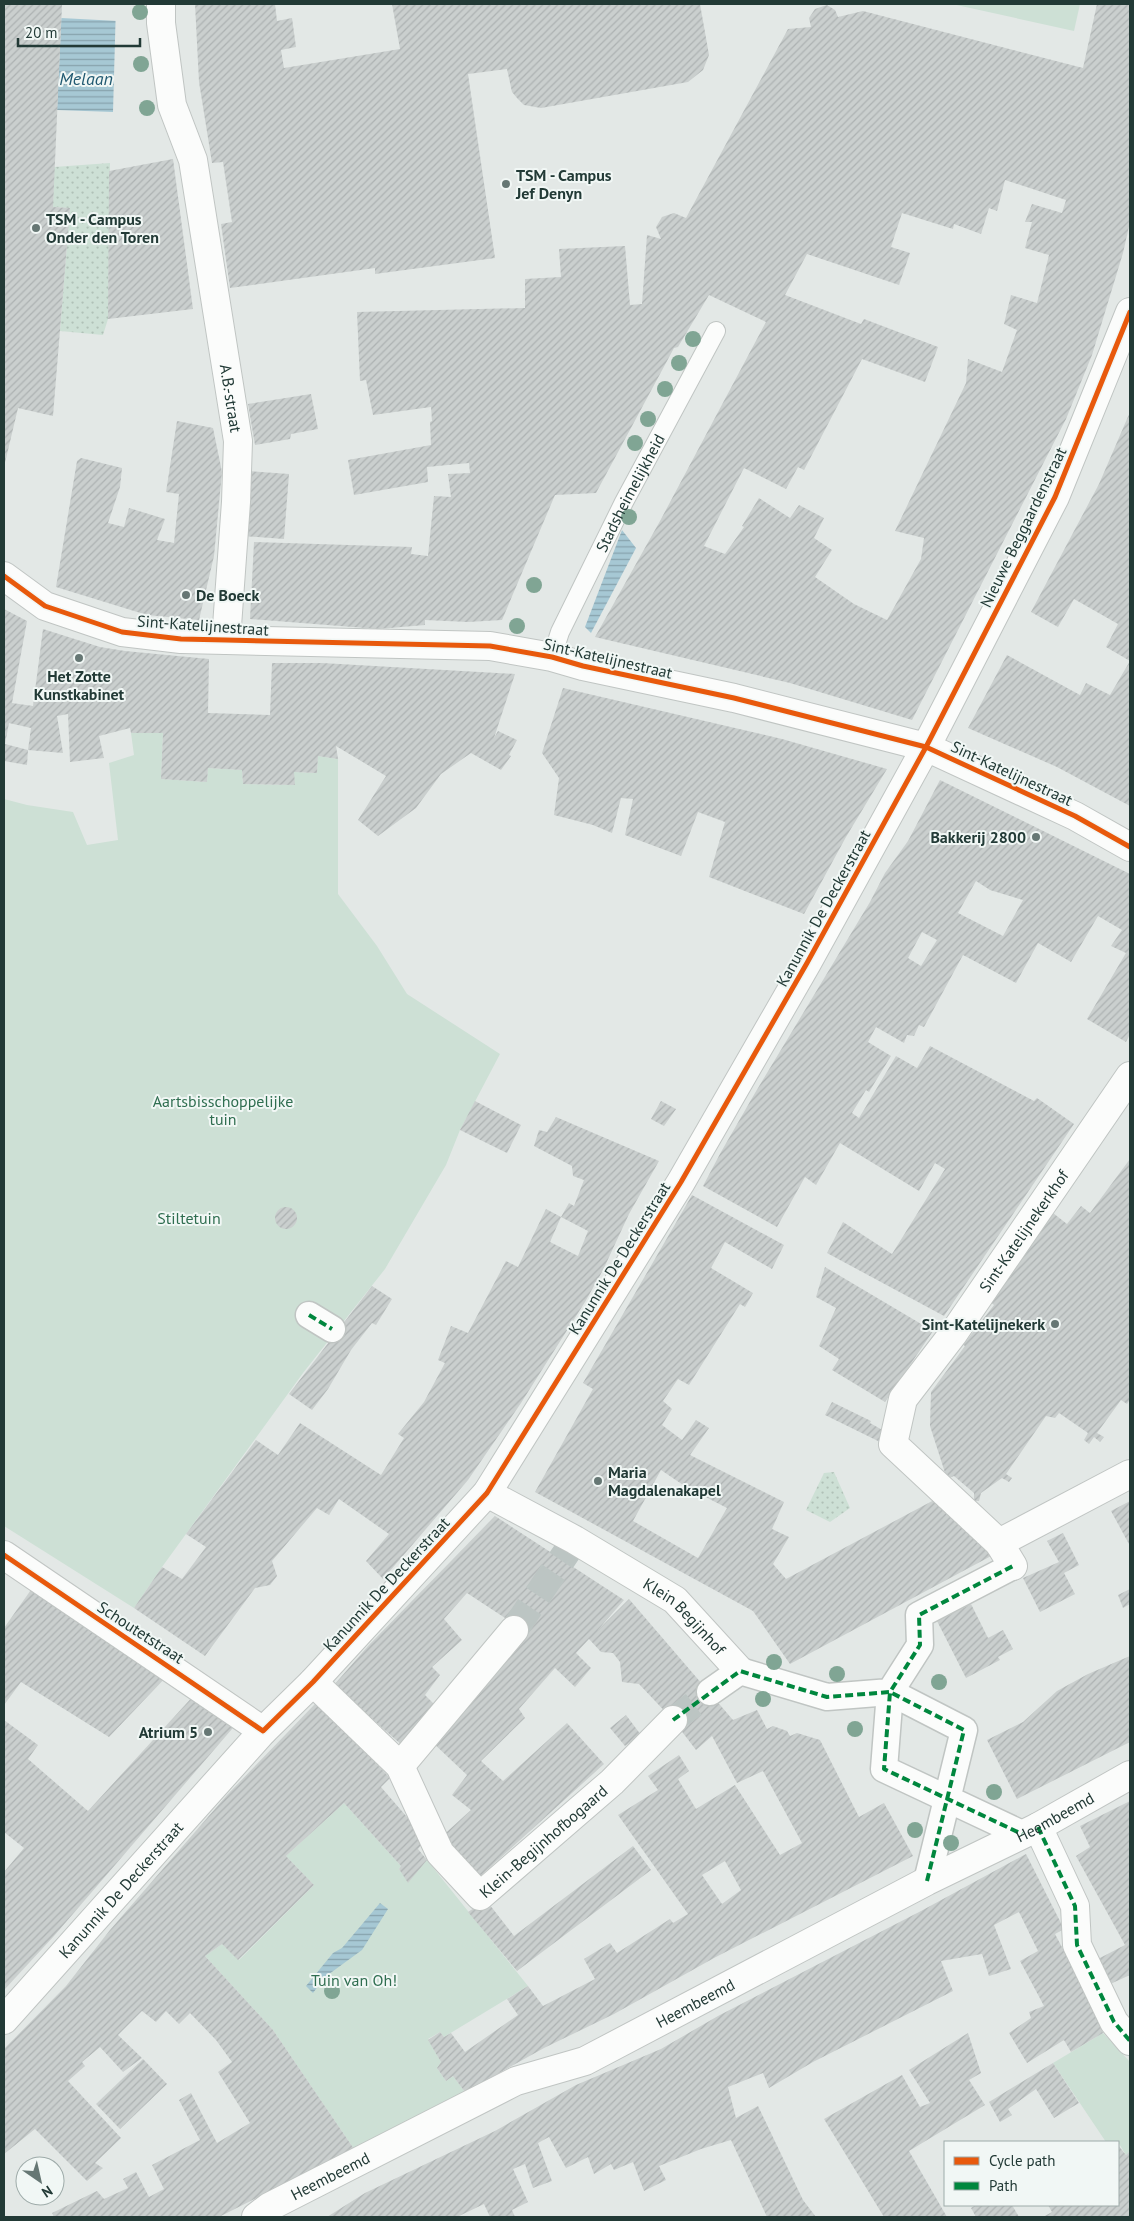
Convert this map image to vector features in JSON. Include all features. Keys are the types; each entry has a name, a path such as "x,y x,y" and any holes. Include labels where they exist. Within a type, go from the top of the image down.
{"street":[{"name":"A.B.-straat","path":"161,4 161,23 172,105 193,160 238,441 236,502 226,640"},
{"name":"Nieuwe Beggaardenstraat","path":"926,747 1055,497 1130,312"},
{"name":"Sint-Katelijnestraat","path":"4,576 45,606 122,632 181,639 490,646 552,657 583,666 734,698 926,747 1074,816 1130,847"},
{"name":"Kanunnik De Deckerstraat","path":"4,2020 264,1731 313,1682 487,1493 681,1182 808,963 926,747"},
{"name":"Sint-Katelijnekerkhof","path":"890,1692 920,1645 919,1615 1013,1566 999,1543 893,1444 903,1398 953,1334 1130,1076"},
{"path":"309,1315 332,1329"},
{"path":"999,1543 1130,1474"},
{"name":"Klein Begijnhof","path":"487,1493 575,1540 675,1600 740,1671"},
{"name":"Schoutetstraat","path":"4,1555 264,1731"},
{"path":"400,1766 514,1630"},
{"path":"710,1692 740,1671 827,1697 890,1692 964,1730 927,1881"},
{"name":"Klein-Begijnhofbogaard","path":"313,1682 400,1766 440,1853 480,1896 612,1782 672,1720"},
{"path":"890,1692 884,1769 947,1801 1030,1830 1075,1906 1077,1945 1114,2022 1130,2040"},
{"name":"Heembeemd","path":"256,2217 269,2206 516,2082 585,2061 927,1881 1030,1830 1130,1775"}],"lane":[{"name":"Stadsheimelijkheid","path":"552,657 560,632 624,502 716,332"}],"green space":[{"path":"952,4 1080,4 1074,31"},
{"path":"110,163 108,319 103,335 60,331 70,208 53,207 54,167"},
{"name":"Aartsbisschoppelijke tuin","path":"131,733 163,733 161,779 207,782 208,768 242,770 243,784 294,785 294,772 317,773 318,756 338,759 338,894 377,946 407,994 500,1054 460,1130 446,1165 385,1269 303,1373 134,1608 4,1526 4,799 27,805 73,812 87,845 118,840 109,763 134,755"},
{"path":"834,1472 850,1508 830,1522 806,1510 824,1473"},
{"name":"Tuin van Oh!","path":"344,1803 401,1866 399,1869 408,1882 427,1860 528,1986 444,2037 440,2032 428,2039 441,2062 437,2068 446,2081 453,2076 465,2092 354,2149 273,2030 205,1956 222,1944 239,1960 314,1885 286,1856"},
{"path":"1103,2033 1130,2062 1130,2151 1126,2155 1119,2141 1105,2141 1053,2063"}],"water":[{"name":"Melaan","path":"62,4 116,4 113,112 57,110"},
{"path":"622,530 636,548 591,633 585,627"},
{"path":"380,1903 388,1909 362,1950 325,1977 313,1993 306,1986 333,1953 342,1948"}],"pier":[{"path":"62,4 118,4 118,21 61,18"}],"building":[{"name":"TSM - Campus Onder den Toren","path":"4,4 62,4 53,207 70,208 53,416 18,408 4,467"},
{"path":"195,4 275,4 277,21 292,18 296,47 281,50 284,68 400,49 392,4 700,4 709,55 703,70 688,82 541,108 524,105 517,98 512,92 507,69 468,74 495,258 375,274 375,268 230,288 221,224 232,222 223,162 212,163 199,82"},
{"path":"1097,4 1130,4 1130,222 1123,253 1092,355 1066,419 912,720 790,683 595,637 660,521 766,322 709,295 678,347 674,348 596,493 555,495 502,620 468,622 425,620 425,625 378,629 250,619 254,542 412,547 411,554 428,556 434,496 451,497 448,474 470,473 469,463 427,467 428,482 354,495 348,460 431,445 430,422 432,421 431,407 373,415 366,380 360,381 357,312 525,308 525,279 561,277 559,249 625,246 630,305 642,304 647,235 661,239 656,227 662,217 674,213 686,218 788,29 811,27 809,18 815,9 827,5 835,10 838,17 863,11 1083,68","holes":["1005,180 1066,200 1062,213 1032,204 1025,222 1032,222 1025,248 1049,255 1037,303 1011,295 1004,324 1017,330 1002,372 968,359 966,383 895,531 924,538 921,559 887,620 854,604 815,577 832,550 814,538 824,518 799,505 790,518 759,498 742,526 744,527 725,554 704,546 744,468 786,489 798,467 804,470 862,359 925,382 938,347 864,319 861,324 785,295 807,254 899,285 910,253 891,247 902,213 953,229 954,224 981,234 989,208 997,211"]},
{"path":"173,159 193,309 108,319 109,171"},
{"path":"311,394 318,429 291,434 290,439 255,445 248,404"},
{"path":"1130,412 1130,661 1106,647 1118,624 1074,599 1058,627 1031,612 1099,484"},
{"path":"177,421 213,428 222,472 214,556 199,620 147,615 56,587 77,461 81,458 122,468 120,487 108,523 124,527 129,508 165,519 157,540 174,543 179,494 166,492"},
{"path":"248,471 289,474 284,539 243,536"},
{"path":"4,609 27,621 12,703 33,706 43,629 100,647 209,659 208,713 270,715 272,663 322,663 515,674 494,738 498,731 517,740 509,755 511,756 501,770 471,753 441,774 416,808 378,836 358,820 386,776 336,746 338,759 318,756 317,773 294,772 295,785 243,784 242,770 208,768 207,782 161,779 163,733 131,733 130,728 99,736 104,758 70,762 68,714 57,716 63,753 28,750 27,765 4,761","holes":["9,723 31,728 28,750 5,744"]},
{"path":"1007,655 1080,695 1086,683 1110,695 1130,661 1130,806 1057,767 968,728"},
{"path":"563,688 782,739 887,769 846,837 804,914 709,877 725,822 698,812 681,856 625,835 633,799 621,798 612,833 593,825 554,815 559,778 542,753"},
{"path":"940,780 1130,874 1130,1034 1126,1042 1087,1019 1126,953 1111,946 1122,930 1098,916 1071,962 1038,943 1016,983 963,955 924,1027 919,1025 914,1036 907,1035 904,1043 876,1027 868,1042 891,1056 869,1092 866,1090 852,1113 859,1118 896,1056 917,1068 930,1046 1034,1101 1037,1098 1074,1124 944,1316 827,1253 843,1222 892,1254 945,1169 935,1163 919,1191 840,1143 816,1185 805,1177 777,1227 703,1186 755,1093 870,902 885,873 908,841","holes":["976,881 990,890 1023,900 1003,936 958,913","922,932 937,940 921,966 908,958"]},
{"path":"475,1101 521,1125 507,1153 460,1130"},
{"path":"661,1101 676,1109 664,1126 651,1119"},
{"path":"556,1117 659,1161 629,1214 603,1270 585,1302 521,1403 468,1480 383,1579 366,1561 389,1534 339,1499 329,1515 317,1508 272,1561 277,1576 270,1585 255,1588 205,1656 134,1608 162,1567 182,1579 206,1547 186,1534 256,1440 278,1455 300,1423 381,1475 404,1438 398,1434 424,1402 445,1363 438,1360 451,1326 468,1333 506,1261 518,1267 546,1209 561,1217 569,1203 574,1206 584,1180 573,1176 572,1166 534,1146 539,1130 547,1132","holes":["561,1217 588,1231 578,1256 550,1242"]},
{"name":"Sint-Katelijnekerk","path":"1130,1159 1130,1403 1129,1401 1127,1404 1121,1400 1097,1433 1104,1437 1100,1442 1094,1437 1089,1444 1084,1440 1088,1433 1059,1413 1055,1418 1046,1416 1006,1474 1012,1478 1009,1482 1002,1478 981,1493 979,1501 974,1501 974,1493 954,1476 947,1479 930,1426 931,1392 965,1346 958,1341 961,1336 967,1340 994,1305 988,1300 1053,1213 1067,1224 1081,1206 1090,1213"},
{"path":"692,1195 784,1245 772,1269 725,1242 711,1268 753,1293 745,1307 740,1304 689,1385 678,1379 663,1401 672,1409 662,1425 682,1440 696,1420 709,1428 690,1455 784,1502 772,1529 789,1537 773,1564 786,1579 936,1499 993,1555 790,1664 753,1611 535,1492 593,1389 583,1383","holes":["661,1470 686,1487 727,1508 698,1558 633,1521"]},
{"path":"282,1207 290,1207 297,1214 297,1222 290,1229 282,1229 275,1222 275,1214"},
{"path":"825,1267 933,1331 885,1402 832,1370 839,1359 819,1346 836,1308 816,1297"},
{"path":"372,1286 392,1299 376,1325 372,1323 351,1350 328,1389 312,1410 289,1394"},
{"path":"832,1402 871,1421 870,1423 886,1432 880,1442 825,1415"},
{"path":"1130,1501 1130,1546 1111,1511"},
{"path":"495,1516 624,1600 597,1631 629,1599 733,1720 757,1710 767,1729 773,1726 787,1731 790,1736 797,1733 820,1740 859,1817 884,1803 913,1856 714,1958 614,2014 544,2048 465,2092 453,2076 446,2081 437,2068 441,2062 428,2040 440,2032 444,2037 451,2033 465,2052 518,2015 507,1999 528,1986 543,2006 595,1979 584,1959 610,1943 617,1953 670,1919 673,1923 688,1914 618,1815 658,1790 648,1776 679,1755 689,1771 678,1779 696,1809 735,1785 780,1855 802,1843 763,1771 737,1783 712,1736 696,1750 673,1720 639,1684 622,1682 620,1662 613,1653 601,1652 589,1639 576,1653 591,1668 575,1687 555,1668 519,1709 525,1718 481,1761 503,1781 567,1723 604,1764 476,1880 439,1839 471,1810 452,1795 467,1775 431,1741 511,1622 467,1593 444,1619 462,1640 432,1667 440,1675 425,1695 438,1708 404,1747 334,1685 368,1646","holes":["725,1861 741,1890 722,1904 702,1875"]},
{"path":"1063,1533 1079,1565 1064,1573 1075,1594 1040,1612 1023,1578 1059,1562 1047,1541"},
{"path":"33,1587 167,1676 109,1737 21,1682 4,1705 4,1628"},
{"path":"1130,1589 1130,1604 1123,1608 1118,1595"},
{"path":"971,1604 988,1638 1003,1630 1013,1649 998,1657 1000,1660 966,1678 937,1621"},
{"path":"1130,1656 1130,1742 1017,1799 987,1740 1023,1722 1057,1691 1088,1674"},
{"path":"196,1693 238,1722 54,1936 4,1990 4,1872 24,1848 4,1832 4,1720 38,1745 28,1759 88,1811"},
{"path":"317,1702 390,1778 381,1787 426,1839 418,1849 427,1860 408,1883 399,1869 401,1866 344,1803 286,1856 314,1885 238,1960 222,1944 205,1956 273,2030 354,2149 219,2217 54,2217 52,2213 97,2191 104,2199 128,2188 123,2179 136,2172 149,2197 164,2189 152,2165 200,2140 179,2100 191,2093 217,2143 250,2123 218,2072 232,2062 216,2040 190,2013 179,2024 166,2011 156,2022 142,2011 118,2035 142,2058 123,2072 100,2047 82,2062 85,2066 68,2081 121,2138 95,2163 103,2168 87,2181 65,2159 65,2156 62,2156 35,2129 4,2154 4,2049 66,1986 110,1930 227,1795"},
{"path":"626,1715 641,1735 625,1746 610,1728"},
{"path":"1130,1801 1130,1975 1108,1985 1096,1960 1125,1945 1076,1856 1090,1847 1080,1826"},
{"path":"633,1846 651,1870 517,1971 468,1912 486,1900 514,1936"},
{"path":"1026,1854 1064,1929 1055,1934 1082,1985 1103,2033 1071,2052 1064,2040 1027,2063 1009,2033 1031,2018 1029,2012 1044,2006 1020,1961 1038,1951 1019,1912 994,1925 1011,1969 989,1976 982,1954 941,1961 953,1991 813,2062 769,2088 763,2073 728,2087 736,2118 758,2106 803,2200 816,2217 767,2217 731,2140 701,2149 659,2166 666,2180 644,2191 633,2162 614,2170 611,2164 594,2174 588,2157 566,2168 549,2137 538,2143 552,2181 533,2188 525,2164 513,2169 528,2202 512,2210 515,2217 490,2217 484,2204 457,2217 327,2217 365,2193 495,2131 576,2085 661,2049 718,2016 921,1911"},
{"path":"968,2033 981,2073 969,2080 985,2105 909,2151 947,2217 884,2217 824,2119 902,2075 920,2107 930,2103 909,2070"},
{"path":"143,2059 167,2084 120,2129 96,2104"},
{"path":"1053,2063 1079,2103 1054,2118 1036,2089 1008,2109 1012,2115 1000,2122 989,2102"},
{"path":"1119,2146 1126,2155 1130,2151 1130,2217 1043,2217 1052,2212 1049,2206 1119,2206"},
{"path":"974,2206 1013,2206 1019,2217 976,2217 971,2208"}],"tunnel":[{"path":"514,1630 575,1540"},
{"path":"673,1720 710,1692"}],"marked path":[{"path":"309,1315 332,1329"},
{"path":"673,1720 740,1671 827,1697 890,1692 920,1645 919,1615 1013,1566"},
{"path":"927,1881 964,1730 890,1692 884,1769 1022,1834"},
{"path":"1038,1827 1075,1906 1077,1945 1114,2022 1130,2041"}],"cycle path":[{"path":"4,1555 263,1731 313,1682 487,1493 681,1182 807,963 926,747 1055,497 1130,312"},
{"path":"4,576 45,606 122,632 181,639 490,646 552,657 583,666 734,698 926,747 1075,816 1130,847"}],"place":[{"name":"TSM - Campus Jef Denyn","path":"506,184"},
{"name":"TSM - Campus Onder den Toren","path":"36,228"},
{"name":"De Boeck","path":"186,595"},
{"name":"Het Zotte Kunstkabinet","path":"79,658"},
{"name":"Bakkerij 2800","path":"1036,837"},
{"name":"Sint-Katelijnekerk","path":"1055,1324"},
{"name":"Maria Magdalenakapel","path":"598,1481"},
{"name":"Atrium 5","path":"208,1732"}],"park label":[{"name":"Stiltetuin","path":"189,1218"}]}
